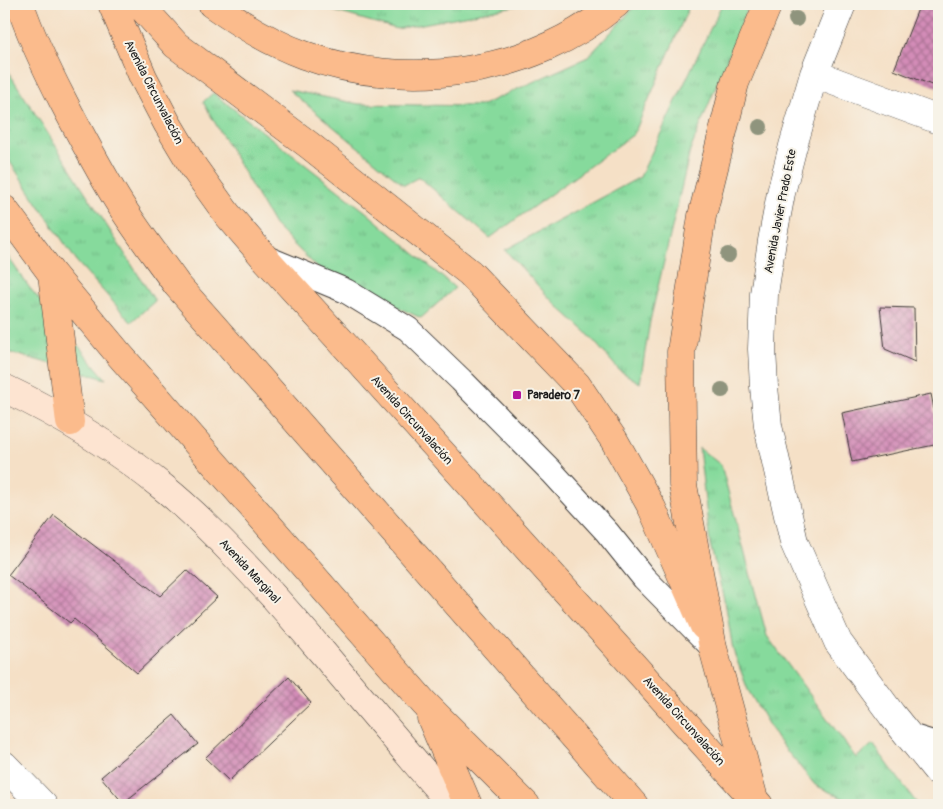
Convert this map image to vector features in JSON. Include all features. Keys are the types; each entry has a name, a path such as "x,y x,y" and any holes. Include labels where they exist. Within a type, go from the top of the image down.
{"main road":[{"path":"20,4 52,80 113,193 177,285 634,805"},
{"name":"Avenida Circunvalación","path":"112,4 143,77 167,123 194,168 227,214 264,257 763,803"},
{"path":"140,4 176,45 309,145 470,273 577,385 614,440 652,508 713,648 763,803"},
{"path":"212,4 272,41 304,55 374,72 408,74 442,73 510,60 543,48 574,33 616,4"},
{"path":"713,648 683,485 682,352 702,216 734,83 768,4"},
{"path":"4,209 52,274 117,352 424,703 526,805"},
{"path":"52,274 70,422"},
{"name":"Avenida Marginal","path":"4,388 70,422 126,459 165,488 202,521 290,614 452,805"},
{"path":"424,703 468,805"}],"street":[{"name":"Avenida Javier Prado Este","path":"842,4 814,74 781,193 772,241 764,294 762,349 768,426 794,542 838,642 892,715 939,773"},
{"path":"814,74 939,120"},
{"path":"4,765 43,805"}],"lane":[{"path":"264,257 346,292 408,329 552,472 607,532 644,578 713,648"},
{"path":"910,736 939,745"}],"green space":[{"path":"309,4 525,4 397,29"},
{"path":"637,4 690,4 634,134 490,238 419,177 404,185 289,90 359,104 480,106 588,57"},
{"path":"722,4 749,4 690,151 650,321 640,383 619,370 586,332 555,304 505,250 640,177"},
{"path":"4,64 155,301 131,322 77,262 4,153"},
{"path":"213,93 366,212 455,288 421,318 323,273 274,225 203,102"},
{"path":"4,251 29,287 106,379 4,351"},
{"path":"699,448 721,465 767,636 856,758 873,744 918,805 857,805 815,785 777,739 748,690 733,650 726,607 710,544"}],"building":[{"path":"920,4 939,4 939,88 894,70"},
{"path":"880,307 914,308 915,362 885,349"},
{"path":"931,394 939,434 939,444 852,462 842,413"},
{"path":"54,515 160,596 187,570 217,597 137,673 74,619 70,623 8,575"},
{"path":"289,677 311,703 229,781 205,758"},
{"path":"174,715 198,744 123,803 101,777"}],"place":[{"name":"Paradero 7","path":"517,395"}]}
